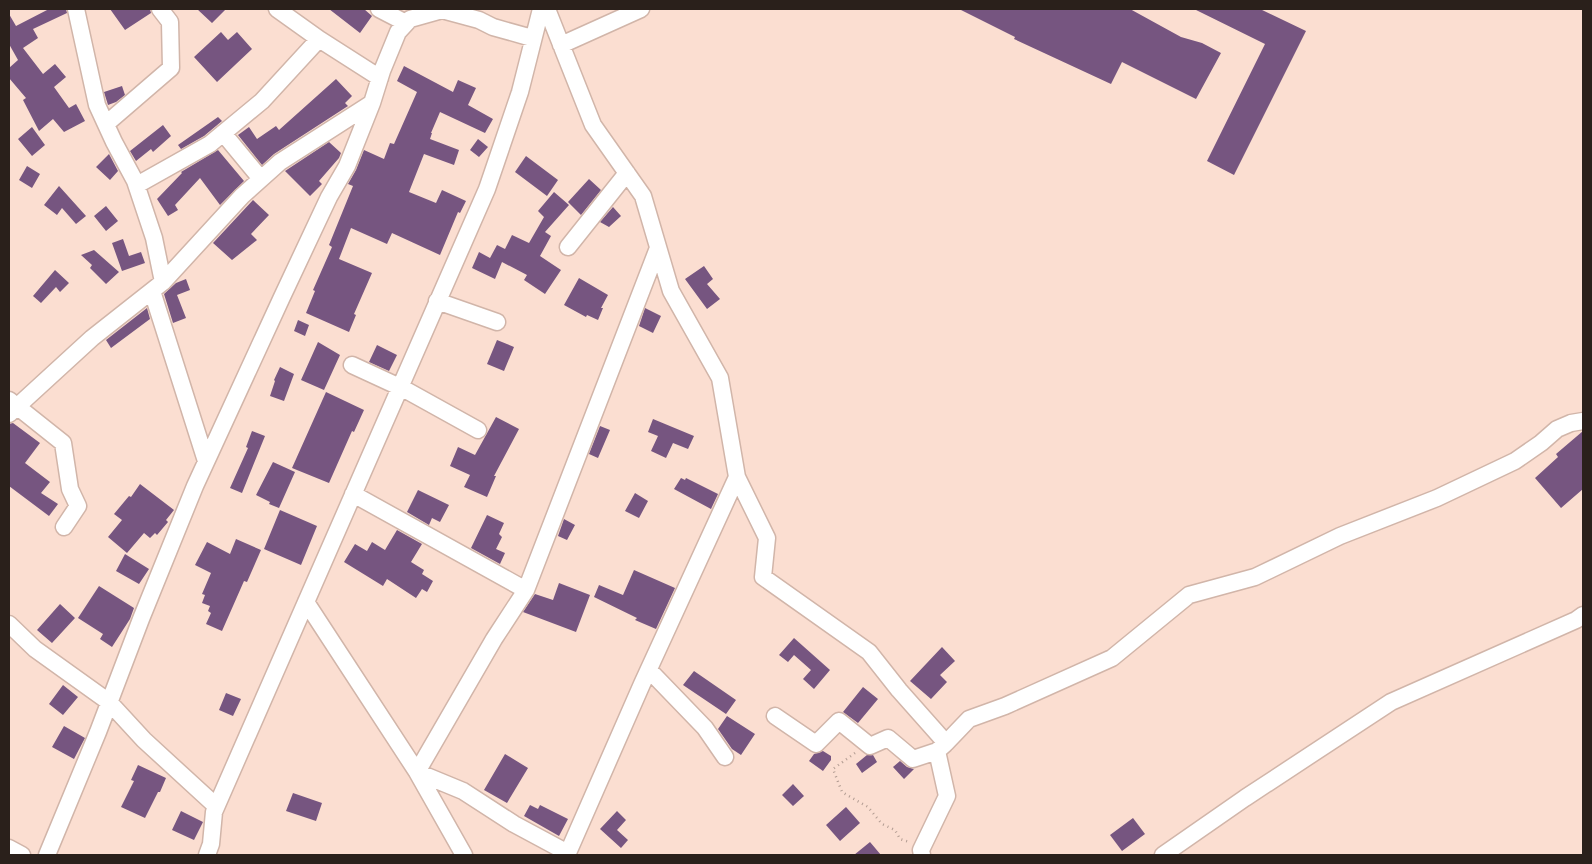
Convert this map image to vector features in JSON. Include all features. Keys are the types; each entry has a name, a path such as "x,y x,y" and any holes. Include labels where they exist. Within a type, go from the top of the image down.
{"street":[{"path":"76,9 97,105 137,185 154,238 158,286 206,461"},
{"path":"106,124 171,68 170,22 160,9"},
{"path":"277,9 318,39 380,78"},
{"path":"379,9 406,23"},
{"path":"214,851 214,812 216,806 487,189 520,92 532,38 541,9"},
{"path":"547,9 593,125 643,196 671,291 720,378 737,478 767,538 763,577 869,652 942,747 947,796 922,851"},
{"path":"562,45 641,9"},
{"path":"47,855 206,461 329,197 347,166 398,32 410,19 442,10 532,38"},
{"path":"137,185 210,144 262,101 318,39"},
{"path":"64,526 78,506 70,489 63,444 11,407 92,338 158,286 242,196 280,162 372,103"},
{"path":"223,133 260,179"},
{"path":"568,247 627,173"},
{"path":"417,772 494,639 526,590 658,248"},
{"path":"437,301 497,322"},
{"path":"352,365 400,388 478,430"},
{"path":"775,716 816,744 839,721 870,746 888,738 913,759 942,747 969,719 1005,706 1112,658 1189,596 1255,577 1340,536 1436,498 1515,461 1558,429 1571,423 1583,421"},
{"path":"417,772 463,791 514,824 568,854 649,670 737,478"},
{"path":"353,494 526,590"},
{"path":"306,602 417,772 464,855"},
{"path":"1163,855 1245,798 1392,702 1518,647 1583,615"},
{"path":"9,624 35,649 109,702 144,740 216,806"},
{"path":"649,670 705,728 725,757"},
{"path":"9,848 22,855"}],"path":[{"path":"870,746 861,748 833,768 842,792 868,807 882,824 895,830 900,838 922,851"}],"building":[{"path":"49,9 66,9 67,13 33,29 38,38 23,48 43,74 55,64 66,77 54,87 69,108 76,104 85,121 64,132 53,119 39,131 23,100 26,98 9,78 9,68 18,60 9,44 9,14 16,26"},
{"path":"110,9 150,9 151,13 125,30"},
{"path":"197,9 226,9 212,23"},
{"path":"329,9 364,9 372,16 360,33"},
{"path":"959,9 1130,9 1181,37 1202,43 1221,53 1196,99 1122,62 1111,84 1014,39 1015,37"},
{"path":"1194,9 1260,9 1306,31 1234,175 1207,161 1265,44"},
{"path":"221,32 228,40 237,32 252,49 217,82 194,57"},
{"path":"404,66 453,92 458,80 476,88 468,105 493,119 485,133 440,112 431,133 430,139 459,150 454,165 424,154 409,192 436,203 442,190 466,201 460,213 458,212 440,255 392,233 387,244 351,228 339,259 372,273 354,314 356,315 349,332 306,313 315,291 313,290 332,247 329,245 353,186 348,184 364,150 384,159 390,143 394,144 417,92 397,81"},
{"path":"336,79 352,96 345,103 348,106 274,154 262,165 238,135 249,127 257,139 276,126 279,130"},
{"path":"122,86 125,95 108,105 104,92"},
{"path":"218,117 222,121 204,136 181,149 178,145"},
{"path":"163,125 171,136 153,152 151,149 136,161 130,151"},
{"path":"32,127 45,145 32,156 18,139"},
{"path":"478,139 488,147 479,157 470,150"},
{"path":"329,142 341,153 339,158 319,181 322,184 310,196 285,171"},
{"path":"218,150 244,181 220,205 200,178 175,205 178,210 168,216 157,199 181,172"},
{"path":"109,154 118,171 110,180 96,167"},
{"path":"526,156 558,180 547,196 515,172"},
{"path":"27,166 40,174 32,188 19,180"},
{"path":"589,179 601,190 581,215 568,202"},
{"path":"59,186 86,216 76,224 62,208 57,215 44,205"},
{"path":"554,192 569,205 545,232 551,236 540,256 561,270 545,294 524,280 527,275 502,262 495,279 472,268 479,252 490,258 497,245 505,249 512,235 529,243 544,217 538,211"},
{"path":"253,200 269,215 251,234 257,240 232,260 213,243"},
{"path":"106,206 118,221 106,231 94,216"},
{"path":"613,207 621,216 609,227 600,222"},
{"path":"123,239 129,256 141,252 145,263 122,271 112,243"},
{"path":"94,250 119,272 106,284 90,268 92,265 81,255"},
{"path":"704,266 713,279 707,284 720,299 707,309 685,279"},
{"path":"55,270 69,283 60,292 56,287 41,303 33,296"},
{"path":"579,278 608,295 601,308 603,308 598,320 587,315 586,317 564,305"},
{"path":"186,279 190,290 177,295 186,318 173,323 164,294 176,283"},
{"path":"147,308 150,319 111,348 106,340"},
{"path":"645,308 661,316 653,333 639,326"},
{"path":"298,320 309,325 305,336 294,331"},
{"path":"497,340 514,347 504,371 487,364"},
{"path":"318,342 340,355 324,390 301,380"},
{"path":"377,345 397,355 389,371 369,362"},
{"path":"280,367 294,374 284,401 270,396"},
{"path":"326,392 364,410 354,432 352,431 329,483 292,468"},
{"path":"496,417 519,429 494,476 496,476 487,497 464,487 470,475 450,466 458,447 475,455"},
{"path":"653,419 694,436 688,449 673,443 666,458 651,451 658,436 648,432"},
{"path":"13,423 40,443 25,463 50,482 41,493 58,504 49,516 9,486 9,424"},
{"path":"600,426 610,430 598,458 589,454"},
{"path":"252,431 265,436 242,493 230,488 248,448 246,447"},
{"path":"1583,431 1583,489 1561,508 1535,478 1558,457 1556,454"},
{"path":"273,462 295,472 279,508 256,495"},
{"path":"681,478 685,480 686,478 718,494 711,509 674,489"},
{"path":"140,484 174,510 166,520 168,522 157,535 155,533 150,538 144,533 127,553 108,537 122,520 114,514 129,496 131,497"},
{"path":"418,490 449,505 440,522 432,518 429,525 407,512"},
{"path":"635,493 648,501 639,518 625,511"},
{"path":"280,510 317,526 301,565 264,549"},
{"path":"487,515 504,523 499,534 502,537 496,549 505,553 500,564 471,548"},
{"path":"564,519 575,525 567,540 558,536"},
{"path":"397,530 422,544 411,562 424,570 422,574 433,581 427,592 422,589 416,598 387,579 383,586 344,562 355,544 367,551 372,542 385,550"},
{"path":"236,539 261,550 247,582 244,581 222,631 206,624 211,613 208,611 210,606 202,603 205,595 202,594 211,573 195,565 207,542 230,554"},
{"path":"125,554 149,569 139,584 116,571"},
{"path":"634,570 675,588 656,629 635,620 637,618 594,597 599,585 623,595"},
{"path":"559,583 590,595 576,632 523,612 535,594 553,600"},
{"path":"99,586 134,608 130,619 112,647 100,639 103,634 78,618"},
{"path":"60,604 75,618 52,643 37,630"},
{"path":"794,638 830,670 814,689 803,679 811,670 794,655 788,662 779,655"},
{"path":"942,647 955,661 940,675 947,682 931,699 910,681"},
{"path":"694,671 736,700 726,714 683,685"},
{"path":"63,685 78,697 63,715 49,704"},
{"path":"863,687 878,699 858,723 843,712"},
{"path":"226,693 241,699 233,716 219,710"},
{"path":"727,716 755,734 741,755 732,749 718,729"},
{"path":"64,726 85,738 74,759 52,747"},
{"path":"823,751 831,756 831,760 823,771 809,761 814,754"},
{"path":"505,754 528,768 507,803 484,790"},
{"path":"867,755 873,755 877,762 862,773 856,764"},
{"path":"900,761 907,767 914,769 904,779 893,767"},
{"path":"138,765 166,778 145,818 121,807 134,781 131,780"},
{"path":"793,784 804,796 793,806 782,795"},
{"path":"293,793 322,803 316,821 286,811"},
{"path":"530,805 538,809 540,805 568,819 559,836 524,816"},
{"path":"846,807 860,823 840,841 826,825"},
{"path":"181,811 203,822 194,840 172,830"},
{"path":"617,811 626,820 617,830 628,840 621,848 600,829"},
{"path":"1133,818 1145,834 1122,851 1110,835"},
{"path":"870,842 881,855 854,855"}]}
